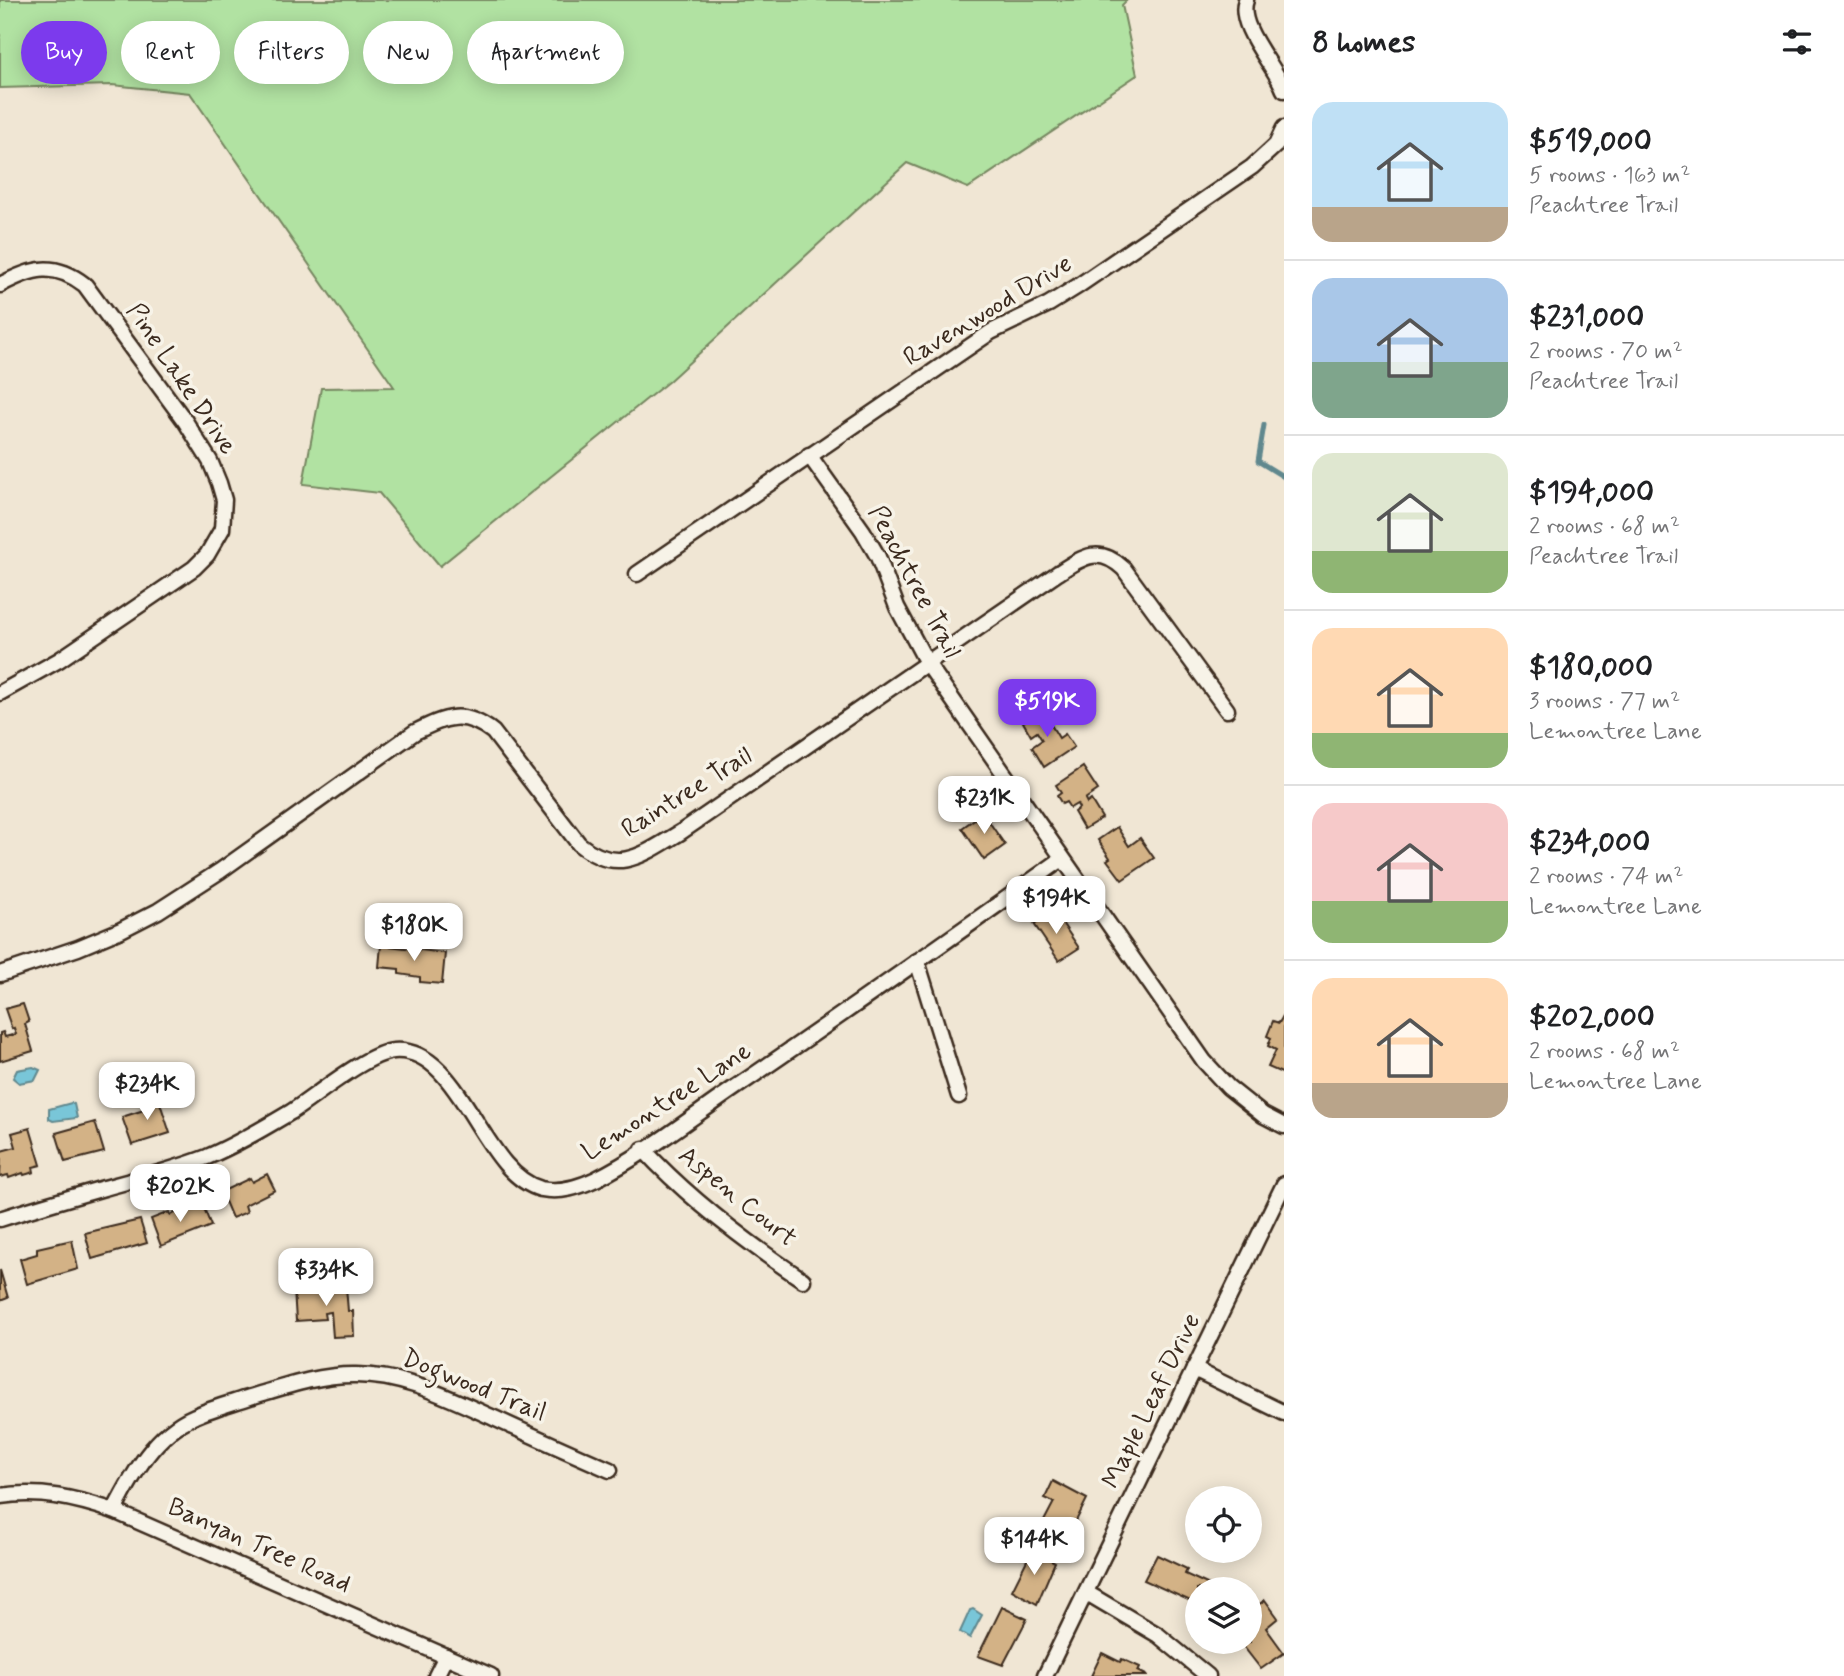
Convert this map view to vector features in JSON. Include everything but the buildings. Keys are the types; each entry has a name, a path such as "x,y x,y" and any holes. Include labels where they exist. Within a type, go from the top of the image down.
{"street":[{"path":"1246,0 1245,19 1284,90"},
{"name":"Ravenwood Drive","path":"637,574 991,332 1079,286 1267,154 1276,145 1284,128"},
{"name":"Pine Lake Drive","path":"0,285 16,277 48,268 85,285 185,421 210,461 219,483 225,515 217,542 194,568 59,660 0,692"},
{"name":"Peachtree Trail","path":"808,455 878,556 897,607 927,663 1204,1062 1228,1087 1263,1115 1284,1126"},
{"name":"Raintree Trail","path":"0,974 78,948 158,911 220,871 415,732 437,722 460,717 480,722 507,748 579,844 604,859 631,859 681,832 1058,573 1081,559 1095,555 1105,555 1124,569 1227,710"},
{"name":"Lemontree Lane","path":"0,1219 209,1156 289,1113 368,1060 393,1051 410,1053 436,1067 508,1167 523,1181 554,1191 575,1188 598,1178 643,1149 1062,859"},
{"path":"917,961 959,1096"},
{"name":"Aspen Court","path":"643,1149 696,1201 803,1280"},
{"name":"Maple Leaf Drive","path":"1045,1676 1284,1184"},
{"path":"1194,1369 1284,1413"},
{"name":"Dogwood Trail","path":"114,1511 133,1474 152,1448 175,1427 194,1416 231,1403 304,1381 341,1376 378,1376 420,1387 610,1470"},
{"name":"Banyan Tree Road","path":"0,1496 21,1493 51,1494 114,1511 491,1676"},
{"path":"1087,1592 1158,1635 1208,1676"},
{"path":"436,1676 446,1656"}],"green space":[{"path":"0,0 1127,0 1122,5 1137,75 968,188 907,163 669,381 440,566 379,493 303,484 321,388 394,387 190,93 112,85 0,88"}],"water":[{"path":"33,1067 40,1070 35,1080 19,1083 13,1078 17,1070"},
{"path":"74,1104 77,1118 53,1121 49,1119 49,1109"},
{"path":"970,1610 982,1615 970,1638 960,1632"}],"waterway":[{"path":"1264,425 1258,461 1284,477"}]}
